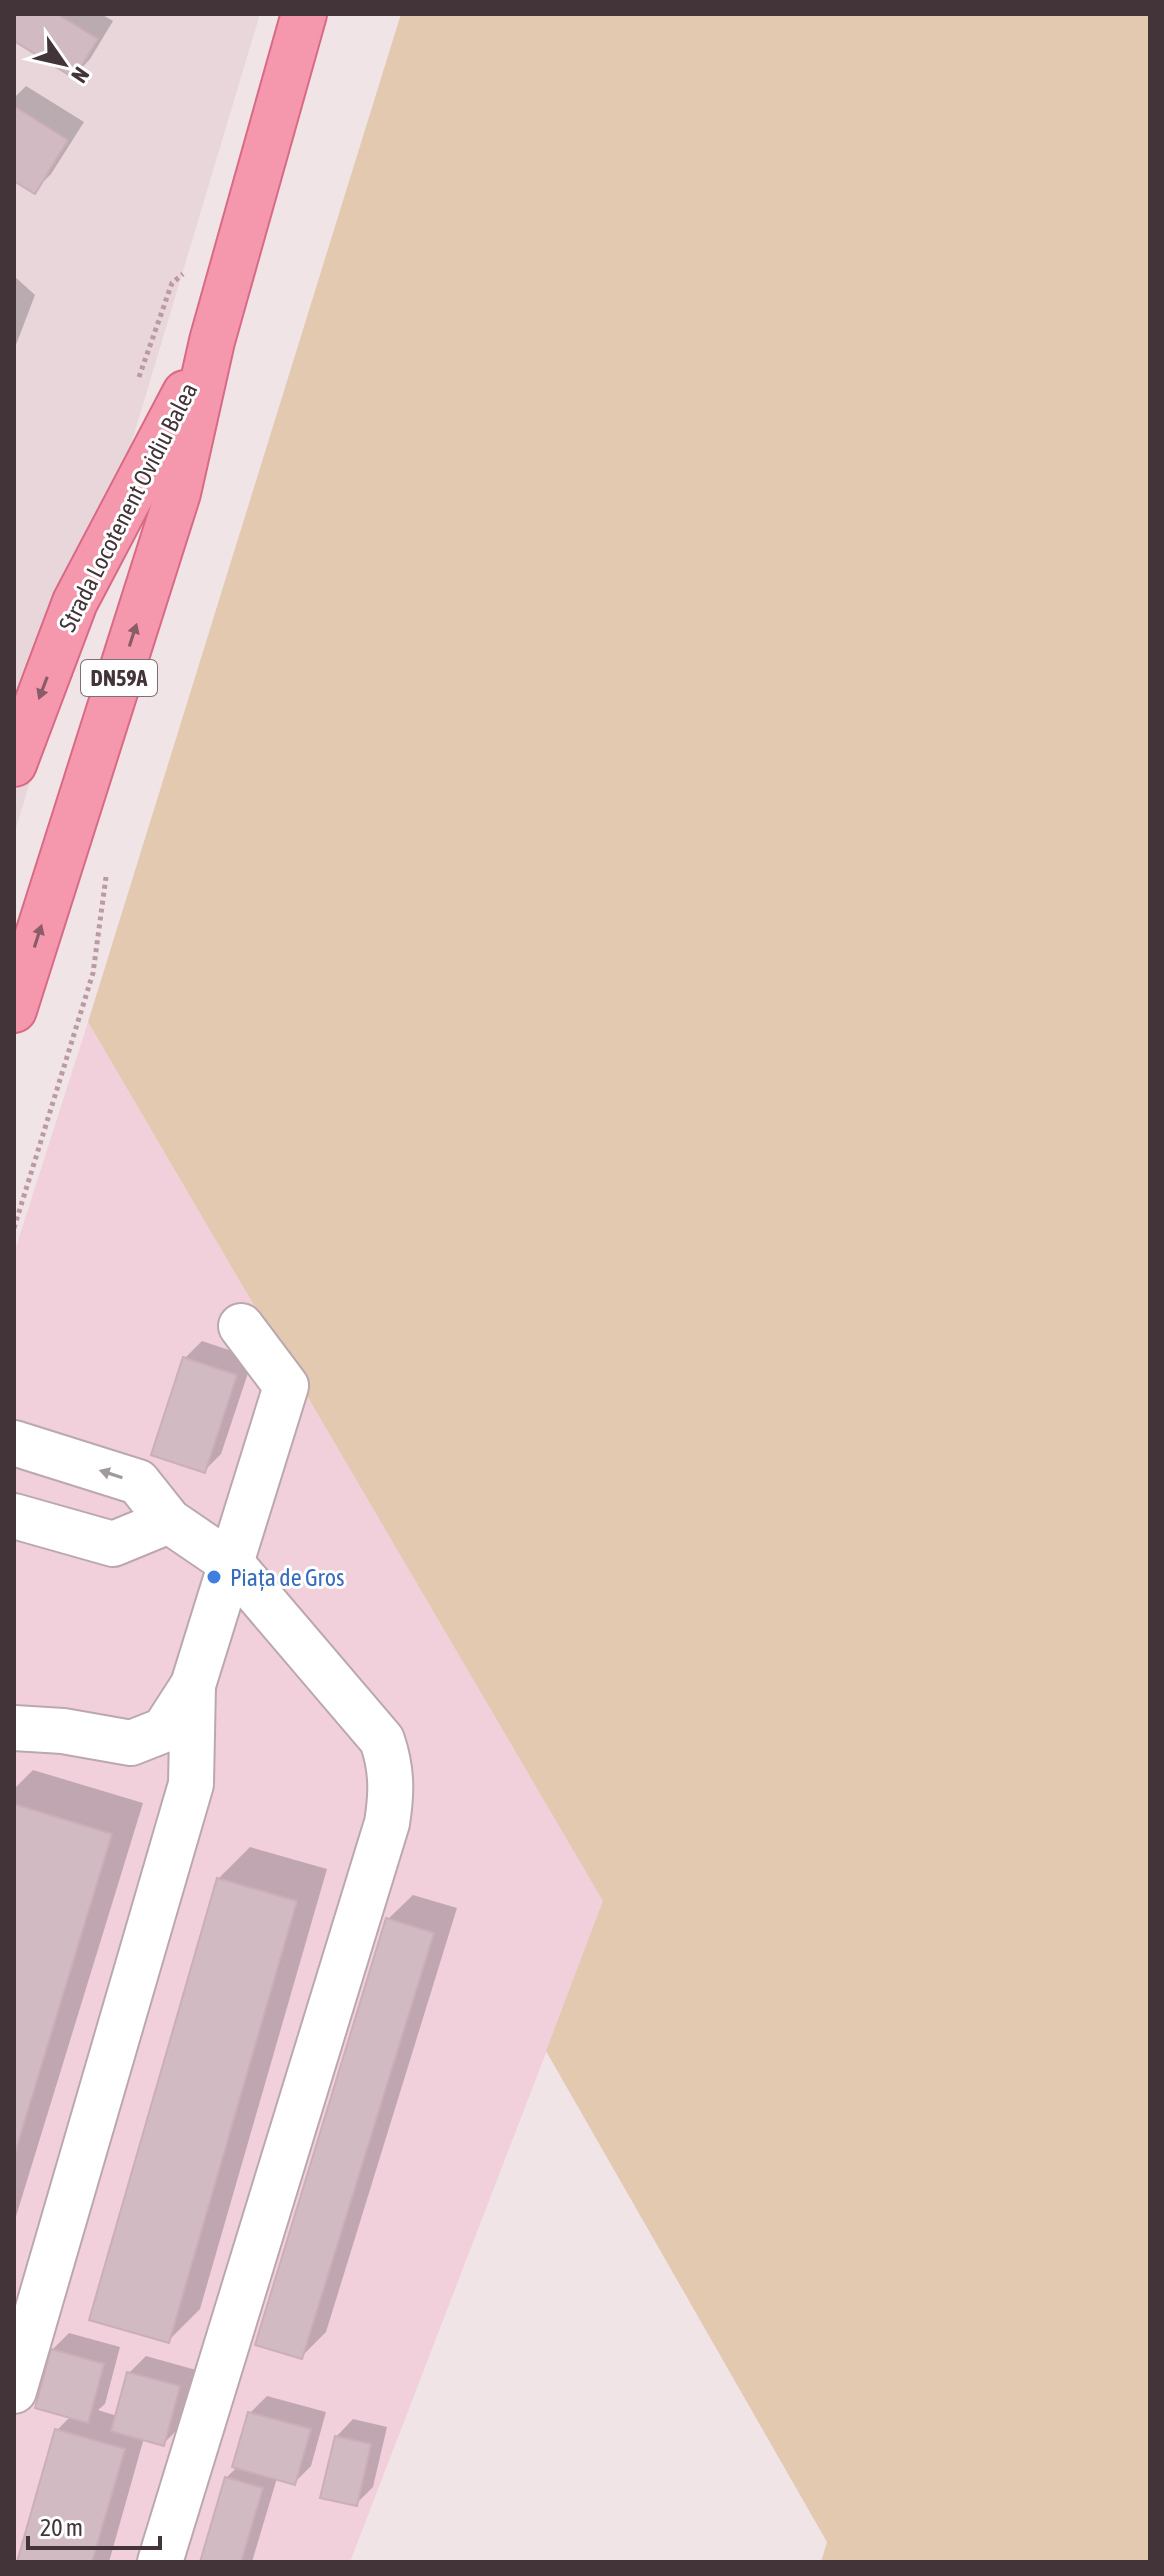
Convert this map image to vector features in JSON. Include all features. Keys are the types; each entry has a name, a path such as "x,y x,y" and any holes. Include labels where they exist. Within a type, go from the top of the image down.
{"main road":[{"name":"Strada Locotenent Ovidiu Balea","path":"14,1010 178,493 212,341 304,14"},
{"name":"Strada Locotenent Ovidiu Balea","path":"14,764 75,602 212,341"}],"lane":[{"path":"14,1728 63,1731 131,1743 164,1730 193,1685 286,1386 241,1326"},
{"path":"14,1443 138,1482 169,1521 232,1564 382,1740 390,1764 392,1793 387,1823 160,2562"},
{"path":"14,1516 113,1544 169,1521"},
{"path":"14,2391 191,1784 193,1685"}],"shaded area":[{"path":"14,14 260,14 14,835"},
{"path":"401,14 1150,14 1150,2562 821,2562 827,2542 546,2051 603,1901 88,1022"},
{"name":"Piața de Gros","path":"88,1022 604,1902 350,2562 14,2562 14,1253"}],"building":[{"path":"14,14 57,14 98,39 74,78 14,41"},
{"path":"14,106 68,140 35,194 14,181"},
{"path":"183,1357 237,1375 205,1473 151,1455"},
{"path":"14,1804 112,1834 14,2156"},
{"path":"217,1878 297,1901 169,2343 89,2320"},
{"path":"386,1918 434,1933 302,2359 255,2345"},
{"path":"51,2349 104,2364 88,2423 35,2408"},
{"path":"127,2372 180,2386 164,2446 111,2431"},
{"path":"248,2412 311,2429 295,2485 232,2467"},
{"path":"55,2429 125,2449 92,2562 17,2562"},
{"path":"335,2436 371,2444 357,2506 320,2498"},
{"path":"225,2477 263,2488 241,2562 200,2562"}],"place":[{"name":"Piața de Gros","path":"214,1577"}]}
